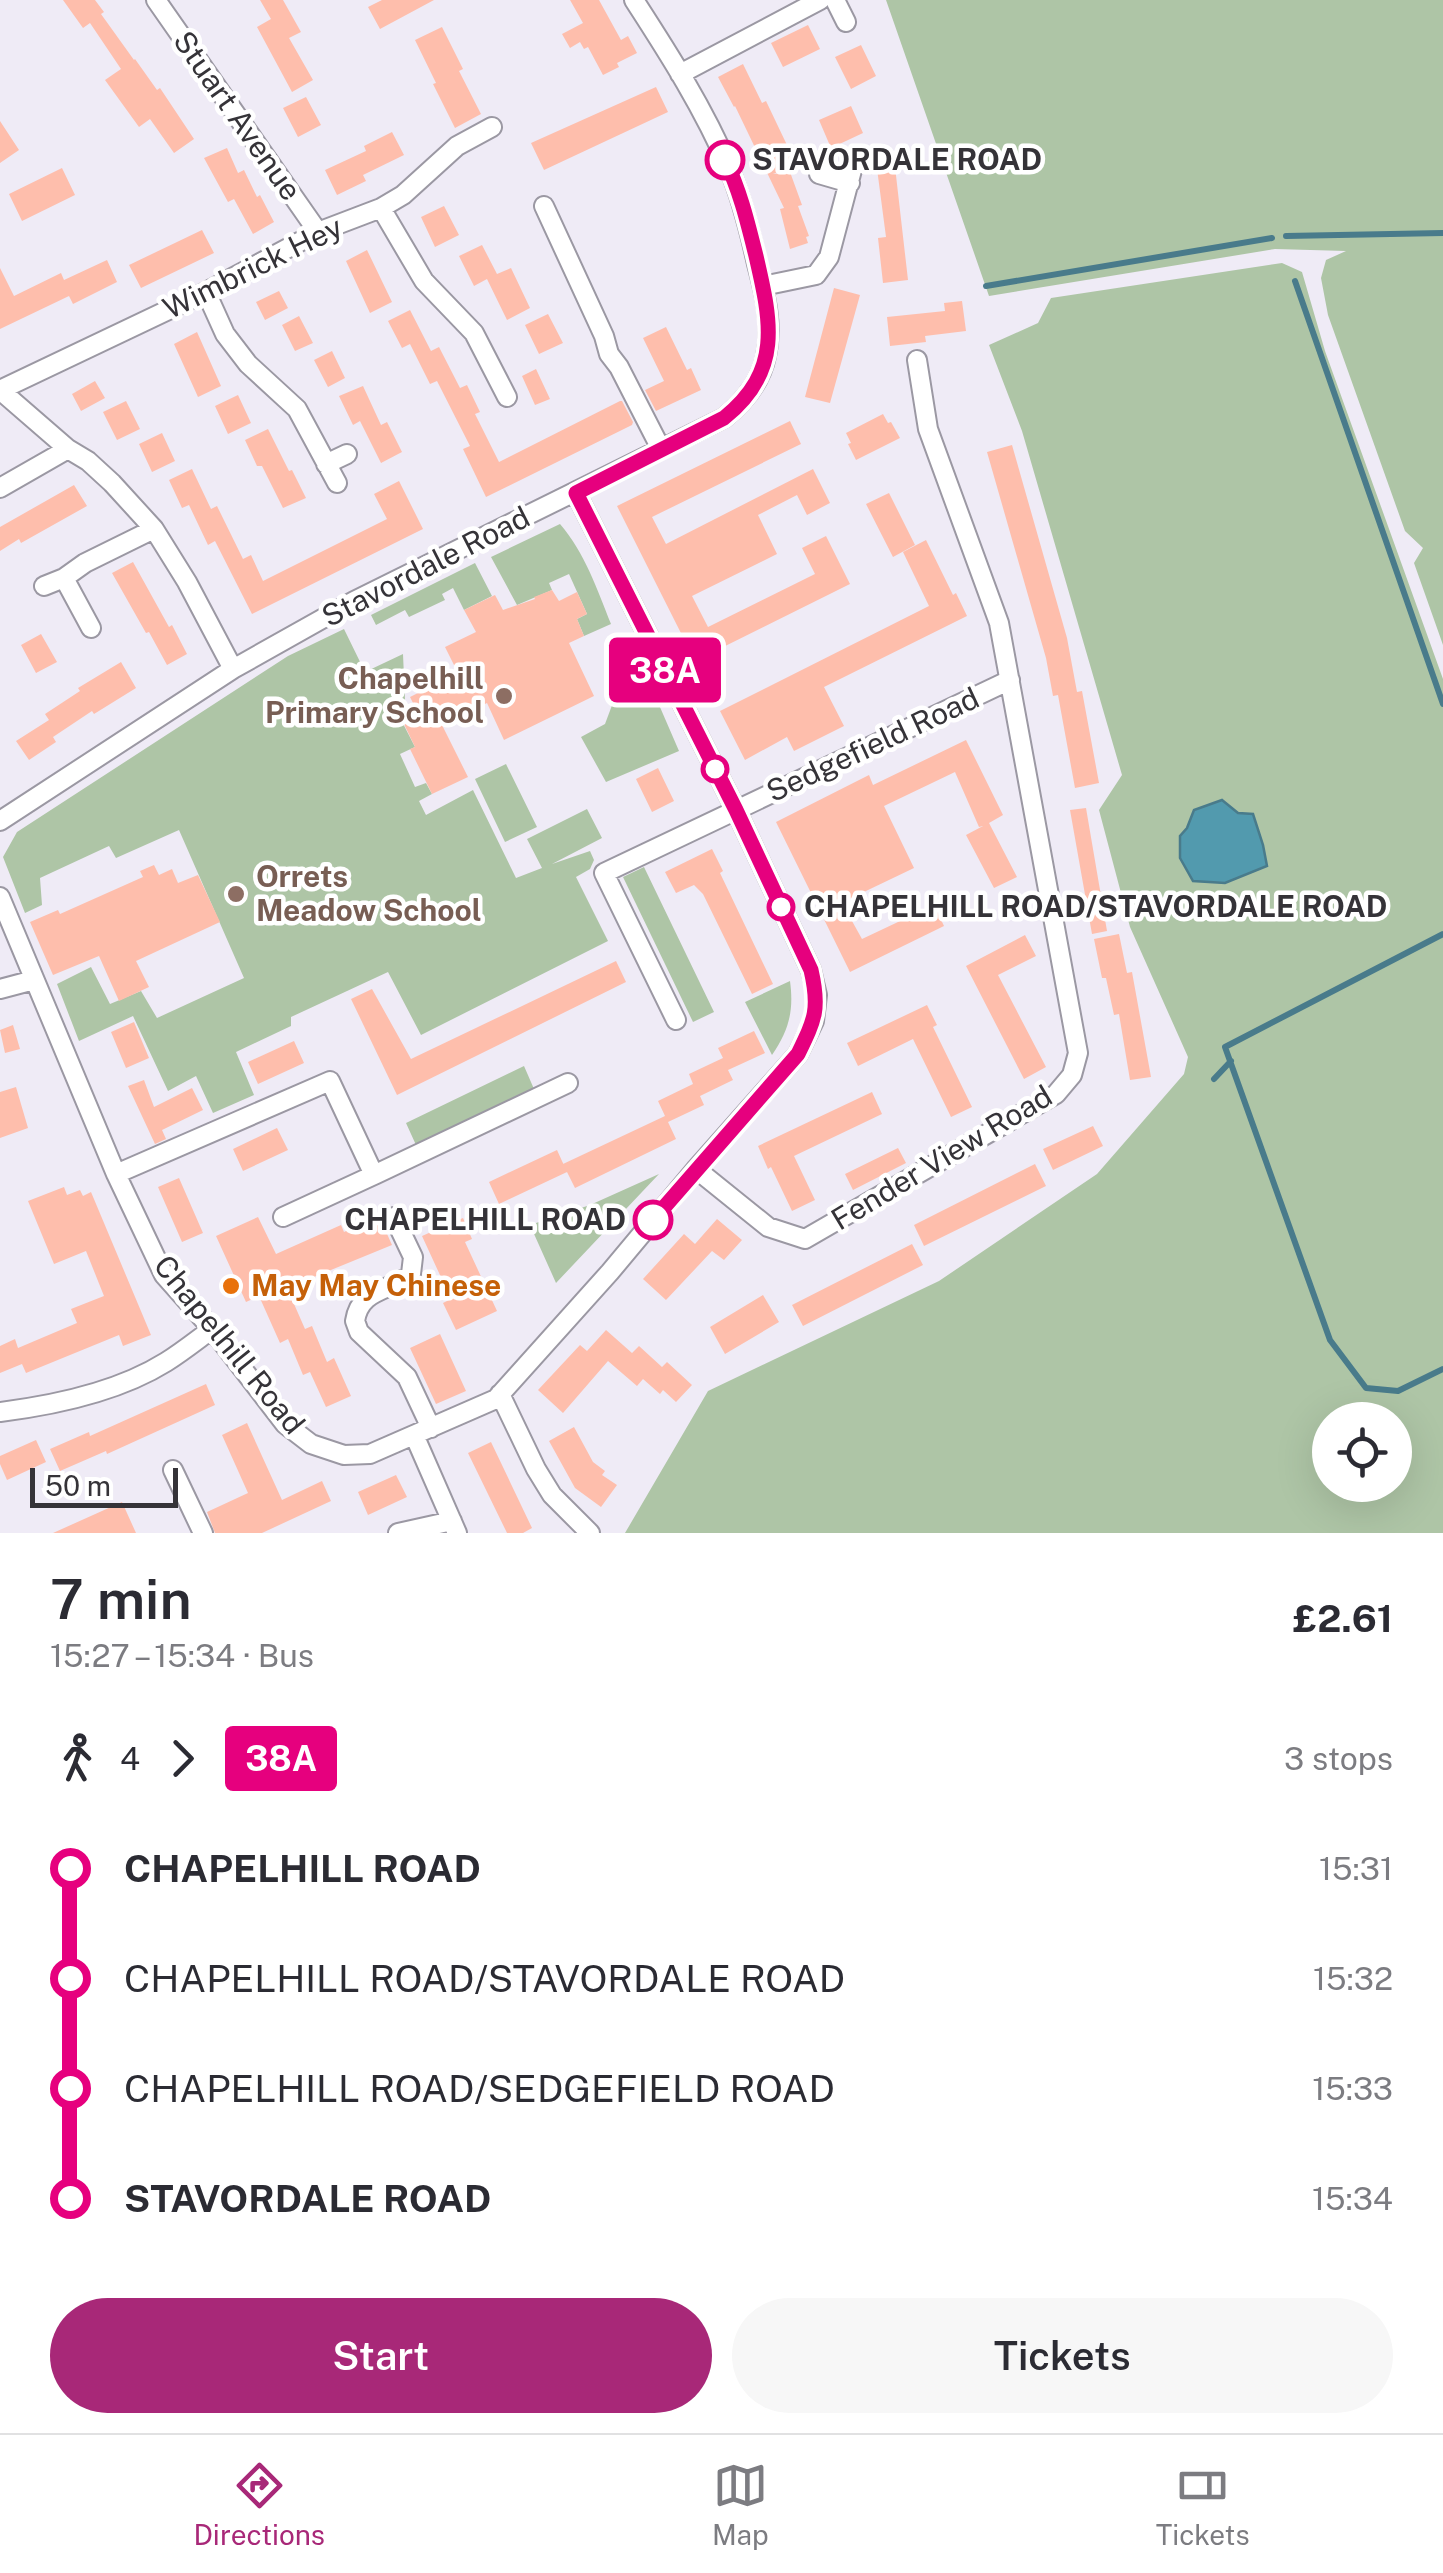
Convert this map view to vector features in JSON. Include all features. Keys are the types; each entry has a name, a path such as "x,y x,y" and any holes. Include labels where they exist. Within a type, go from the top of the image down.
{"street":[{"name":"Stuart Avenue","path":"156,0 318,232"},
{"name":"Stavordale Road","path":"0,821 234,669 354,601 724,418 742,404 758,381 770,325 746,218 730,169 701,108 634,0"},
{"path":"680,74 820,0"},
{"path":"835,0 846,22"},
{"name":"Wimbrick Hey","path":"0,390 206,292 318,232 382,208 403,195 456,146 492,128"},
{"path":"763,286 816,274 829,257 856,155"},
{"path":"820,174 850,182"},
{"path":"544,206 609,354 661,449"},
{"path":"382,208 424,281 474,333 508,398"},
{"path":"206,292 225,334 248,364 296,409 337,484"},
{"name":"Fender View Road","path":"696,1169 768,1227 804,1239 1056,1094 1072,1075 1078,1052 999,623 928,429 917,360"},
{"path":"0,390 68,449 88,461 154,529 234,669"},
{"path":"0,488 68,449"},
{"path":"326,464 347,454"},
{"name":"Chapelhill Road","path":"0,898 116,1174 164,1274 285,1424 310,1444 344,1455 370,1454 489,1403 610,1272 798,1054 814,1021 817,995 811,970 736,810 576,493"},
{"path":"44,586 154,529"},
{"path":"64,578 91,628"},
{"name":"Sedgefield Road","path":"676,1020 604,873 1010,680"},
{"path":"0,990 34,980"},
{"path":"116,1174 330,1081 374,1176"},
{"path":"284,1217 568,1083"},
{"path":"394,1217 414,1256 412,1274 368,1295 355,1320 360,1332 407,1377 454,1527 398,1533"},
{"path":"0,1412 100,1392 164,1363 212,1330"},
{"path":"500,1394 536,1469 577,1529"},
{"path":"173,1470 203,1533"}],"green space":[{"path":"886,0 1443,0 1443,645 1414,563 1423,548 1405,531 1328,315 1321,278 1326,260 1346,251 1275,249 989,296"},
{"path":"1282,263 1302,272 1325,351 1443,679 1443,1533 625,1533 708,1391 939,1281 1097,1174 1184,1074 1188,1057 1130,927 1099,810 1122,775 1022,431 989,345 1038,323 1051,298"},
{"path":"560,524 583,559 611,624 584,636 577,619 587,614 569,574 549,583 552,590 517,605 491,557"},
{"path":"475,563 492,596 464,610 453,588 442,594 445,600 409,617 405,610 376,625 371,615"},
{"name":"Orrets Meadow School","path":"344,629 365,672 403,654 405,700 394,706 415,747 400,754 415,787 426,783 432,794 419,801 426,815 473,790 516,878 542,868 527,839 587,809 602,838 552,864 590,851 594,860 590,869 576,877 608,941 421,1035 388,972 291,1017 291,1026 236,1052 254,1095 213,1113 196,1076 168,1091 133,1016 79,1041 57,984 91,967 110,1004 141,991 157,1018 244,978 179,830 116,858 109,846 40,878 42,905 25,913 3,857 17,832 288,656"},
{"path":"650,684 679,751 606,782 581,737 605,724 614,700"},
{"path":"506,764 537,827 505,842 475,779"},
{"path":"644,867 714,1012 693,1022 623,877"},
{"path":"790,981 789,1020 772,1055 745,1002"},
{"path":"524,1066 534,1089 416,1145 406,1123"},
{"path":"659,1174 556,1283 530,1225 590,1205"}],"water":[{"path":"1222,800 1238,813 1253,814 1267,866 1225,883 1193,881 1180,858 1180,836 1194,810"}],"building":[{"path":"63,0 95,0 104,12 101,14 157,90 160,88 194,139 174,153 150,119 139,127 105,80 121,69 90,23 83,28"},
{"path":"260,0 283,0 301,32 289,38 313,80 292,92 257,27 271,19"},
{"path":"382,0 434,0 380,29 368,7"},
{"path":"570,0 599,0 621,40 628,36 637,53 603,75 588,47 584,49 580,42 570,48 562,34 583,23"},
{"path":"808,25 820,49 783,67 771,43"},
{"path":"442,27 481,114 455,128 415,40"},
{"path":"861,45 876,76 851,89 835,57"},
{"path":"743,64 796,164 773,174 790,172 802,205 798,206 808,243 790,249 780,209 784,208 718,77"},
{"path":"656,87 668,112 544,170 531,143"},
{"path":"306,97 321,125 298,137 283,108"},
{"path":"851,106 863,133 831,148 819,120"},
{"path":"0,121 19,150 0,163"},
{"path":"392,132 404,155 363,175 366,181 337,195 325,170 366,151 364,146"},
{"path":"227,148 238,173 244,170 274,222 253,234 234,199 228,202 204,158"},
{"path":"894,158 908,280 883,283 878,238 886,237 876,161"},
{"path":"62,168 75,195 22,221 9,194"},
{"path":"444,206 459,235 435,247 421,217"},
{"path":"202,230 214,253 141,288 129,265"},
{"path":"482,245 497,274 511,268 530,308 507,320 487,279 474,286 459,256"},
{"path":"367,250 392,302 370,313 346,261"},
{"path":"107,260 117,282 73,304 69,296 0,329 0,268 14,296 61,273 64,280"},
{"path":"834,288 860,295 830,403 805,397"},
{"path":"279,291 288,308 265,320 256,302"},
{"path":"962,301 966,331 925,336 926,342 890,346 887,317 945,311 944,303"},
{"path":"410,310 431,351 439,347 460,388 467,385 480,412 475,414 499,462 620,401 632,425 486,497 463,449 470,446 437,381 430,384 410,344 402,348 388,321"},
{"path":"548,314 563,343 539,354 525,325"},
{"path":"299,316 313,343 295,351 282,325"},
{"path":"666,327 701,390 656,411 645,390 664,381 643,338"},
{"path":"197,332 221,386 198,397 174,344"},
{"path":"332,351 345,378 328,387 314,360"},
{"path":"536,369 550,399 535,405 522,376"},
{"path":"95,381 105,398 81,411 72,394"},
{"path":"363,386 381,425 387,422 402,452 381,463 360,421 353,425 339,396"},
{"path":"238,395 251,423 228,434 215,406"},
{"path":"126,401 140,429 117,440 103,412"},
{"path":"883,414 900,438 856,460 846,433"},
{"path":"790,421 801,444 652,517 666,544 813,469 830,503 807,515 797,495 758,515 777,554 692,596 708,627 815,574 802,548 826,536 850,584 695,661 617,506"},
{"path":"268,429 306,498 283,508 245,440"},
{"path":"162,433 175,461 152,472 139,444"},
{"path":"1012,445 1067,638 1077,692 1082,691 1099,783 1075,788 1058,695 1053,696 1046,658 987,452"},
{"path":"192,469 211,509 217,506 243,559 251,555 263,581 387,519 374,494 399,481 423,529 252,614 215,541 208,545 189,505 182,508 169,480"},
{"path":"74,485 87,506 0,551 0,527"},
{"path":"889,493 915,545 893,557 866,504"},
{"path":"926,540 967,616 824,687 844,726 794,751 787,737 745,760 720,711 929,606 903,552"},
{"path":"133,562 187,654 167,665 112,573"},
{"path":"552,590 559,601 577,592 587,614 577,619 584,636 569,643 594,696 504,740 487,703 442,725 468,777 432,794 410,749 415,747 404,724 420,717 410,697 458,673 445,647 476,632 464,610 495,595 503,610"},
{"path":"41,634 57,662 36,673 21,645"},
{"path":"121,662 136,688 53,737 56,742 29,760 16,741 49,720 45,714 80,691 78,688"},
{"path":"966,740 1003,815 989,823 1017,877 994,888 966,835 983,826 979,827 955,772 884,806 914,868 843,902 852,921 862,939 934,905 944,926 850,972 776,822 869,775 873,785"},
{"path":"658,768 674,801 652,812 636,779"},
{"path":"1086,808 1107,931 1092,934 1070,810"},
{"path":"712,849 773,984 752,994 703,894 694,885 676,893 665,872"},
{"path":"154,865 159,875 172,869 178,883 198,875 220,922 136,961 149,987 119,1001 99,956 53,975 30,922 58,910 60,914 143,877 140,871"},
{"path":"1119,934 1127,973 1132,972 1151,1077 1130,1080 1119,1014 1114,1015 1106,978 1102,978 1094,939"},
{"path":"1025,935 1036,956 998,975 1046,1067 1024,1079 966,966"},
{"path":"616,961 626,982 397,1095 351,999 372,989 411,1059"},
{"path":"927,1005 937,1025 933,1027 972,1107 951,1117 913,1039 858,1066 847,1043"},
{"path":"134,1022 149,1058 126,1068 111,1032"},
{"path":"13,1025 20,1049 5,1053 0,1030"},
{"path":"754,1031 765,1053 728,1070 733,1080 700,1096 704,1105 668,1122 676,1139 575,1188 563,1164 665,1116 658,1101 693,1084 689,1074 723,1058 718,1048"},
{"path":"294,1041 304,1063 258,1084 248,1062"},
{"path":"144,1080 154,1107 192,1088 203,1110 162,1130 166,1139 155,1144 128,1086"},
{"path":"16,1087 28,1128 0,1138 0,1092"},
{"path":"872,1092 882,1114 794,1156 815,1200 792,1211 758,1146"},
{"path":"1093,1126 1103,1146 1053,1170 1043,1149"},
{"path":"277,1128 288,1150 243,1171 233,1149"},
{"path":"898,1148 906,1163 853,1190 845,1174"},
{"path":"557,1150 567,1172 499,1204 489,1182"},
{"path":"1035,1164 1046,1186 924,1246 914,1225"},
{"path":"179,1178 203,1233 182,1242 158,1187"},
{"path":"64,1187 67,1195 80,1190 83,1196 91,1192 151,1335 123,1346 119,1335 26,1373 22,1364 0,1373 0,1346 15,1339 18,1348 77,1323 71,1309 104,1296 86,1251 54,1264 28,1201"},
{"path":"379,1216 392,1245 287,1288 305,1329 312,1326 327,1362 334,1358 351,1396 326,1407 310,1372 303,1375 288,1339 280,1343 259,1296 246,1302 216,1236 258,1217 276,1254 341,1225 344,1232"},
{"path":"463,1218 472,1239 465,1242 497,1311 456,1330 443,1303 451,1299 422,1236"},
{"path":"717,1219 742,1240 724,1260 712,1251 666,1300 643,1279 684,1234 695,1244"},
{"path":"912,1244 923,1265 803,1326 792,1305"},
{"path":"763,1295 779,1322 725,1354 710,1327"},
{"path":"606,1330 632,1353 639,1346 662,1367 667,1362 692,1385 676,1402 643,1379 637,1386 608,1361 563,1413 538,1390 580,1345 587,1351"},
{"path":"440,1334 466,1391 436,1404 410,1348"},
{"path":"206,1384 215,1405 60,1471 50,1449 89,1432 90,1436"},
{"path":"247,1423 282,1500 322,1481 331,1501 262,1533 215,1533 207,1512 248,1493 222,1435"},
{"path":"574,1427 593,1462 605,1471 602,1475 617,1485 601,1507 575,1488 549,1441"},
{"path":"36,1440 46,1462 7,1480 0,1456"},
{"path":"491,1442 532,1528 523,1533 507,1533 468,1453"},
{"path":"396,1475 407,1497 368,1515 358,1492"},
{"path":"122,1502 136,1533 53,1533"}],"waterway":[{"path":"1286,236 1443,233"},
{"path":"986,286 1272,238"},
{"path":"1295,281 1443,704"},
{"path":"1443,934 1225,1047 1330,1340 1366,1388 1398,1391 1443,1369"},
{"path":"1214,1079 1231,1061"}],"bus line":[{"name":"38A","path":"653,1220 798,1054 814,1021 817,995 811,970 736,810 576,493 724,418 742,404 758,381 770,325 746,218 725,160"}],"place":[{"name":"STAVORDALE ROAD","path":"725,160"},
{"name":"Chapelhill Primary School","path":"504,696"},
{"name":"Orrets Meadow School","path":"236,894"},
{"name":"CHAPELHILL ROAD/STAVORDALE ROAD","path":"781,907"},
{"name":"CHAPELHILL ROAD","path":"653,1220"},
{"name":"May May Chinese","path":"231,1286"}]}
